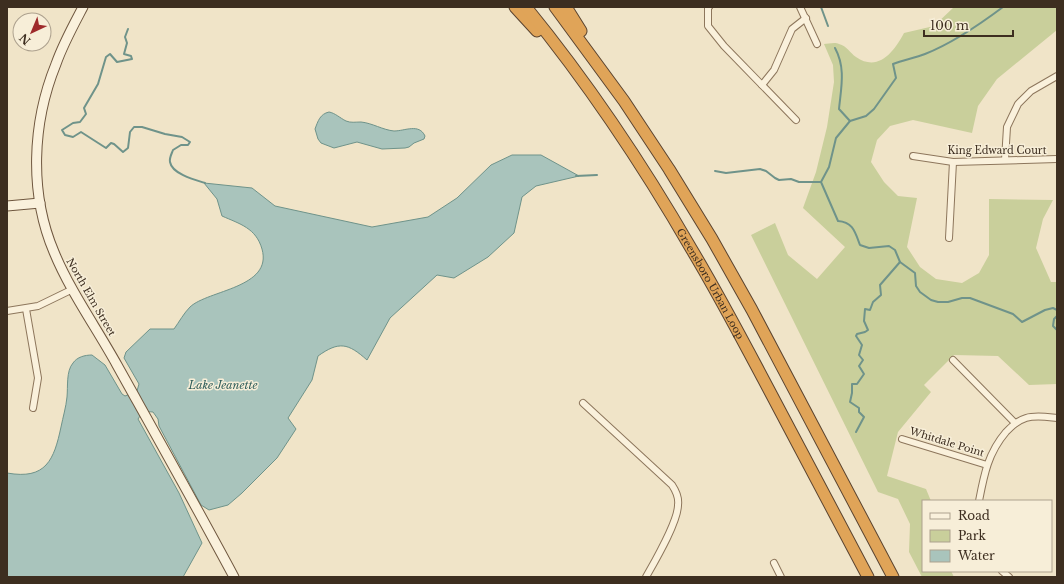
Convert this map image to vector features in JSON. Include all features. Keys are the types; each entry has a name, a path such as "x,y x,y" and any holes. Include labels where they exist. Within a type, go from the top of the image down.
{"highway":[{"path":"515,7 582,80"},
{"name":"Greensboro Urban Loop","path":"526,7 582,80 632,153 693,250 868,577"},
{"path":"555,7 624,101 670,169 752,310 893,577"},
{"path":"566,7 624,101"}],"main road":[{"name":"North Elm Street","path":"83,7 56,63 42,110 37,156 38,184 43,220 54,252 73,289 147,418 234,577"},
{"path":"7,206 40,203"}],"street":[{"path":"709,7 708,26 724,46 796,120"},
{"path":"800,7 817,44"},
{"path":"762,85 774,70 792,29 806,18"},
{"path":"1005,160 1007,127 1018,104 1031,91 1057,76"},
{"name":"King Edward Court","path":"913,156 953,162 1057,159"},
{"path":"949,238 953,162"},
{"path":"7,311 26,309 47,303 73,289"},
{"path":"26,309 38,378 33,408"},
{"path":"953,360 1015,423"},
{"path":"583,403 672,485 677,494 677,513 660,551 646,577"},
{"path":"979,500 987,465 993,450 1015,423 1032,417 1057,418"},
{"name":"Whitdale Point","path":"902,438 987,465"},
{"path":"774,563 781,577"}],"green space":[{"path":"954,7 1057,7 1057,30 997,79 978,106 972,133 913,120 890,126 877,140 871,162 884,182 898,196 917,198 907,247 920,267 936,279 962,283 979,273 989,255 989,199 1053,200 1043,219 1036,248 1051,282 1057,282 1057,384 1029,385 998,356 954,355 924,385 931,392 898,432 887,476 926,489 931,500 922,500 922,572 952,572 954,577 922,577 909,552 910,524 898,499 878,492 751,235 775,223 788,255 817,279 845,247 803,208 816,172 827,127 834,82 833,65 824,44 836,43 842,45 856,57 864,61 879,61 891,52 904,33 934,26"}],"water":[{"path":"329,112 348,122 361,122 394,131 415,129 422,132 425,136 424,139 405,148 382,149 357,142 334,148 321,143 315,129 321,116"},
{"name":"Lake Jeanette","path":"512,155 541,155 579,176 536,186 522,197 514,233 488,257 454,278 437,275 390,318 367,360 349,347 343,346 332,348 318,356 312,380 288,418 296,429 277,458 228,505 209,510 201,505 159,426 158,419 153,412 146,412 139,417 138,419 179,493 202,543 183,577 7,577 7,473 31,473 46,465 51,458 58,439 65,408 69,370 75,361 81,357 92,355 105,365 122,394 125,396 137,391 139,384 124,358 126,352 150,329 174,329 190,307 199,301 249,280 258,272 263,262 262,249 256,236 246,228 222,216 217,199 204,183 252,188 275,206 372,227 428,217 457,198 491,165"}],"waterway":[{"path":"821,7 828,26"},
{"path":"1003,7 946,45 925,54 893,64 896,78 874,109 866,116 850,121 836,138 829,167 821,182 838,221 847,223 853,228 860,245 869,248 889,246 895,250 900,262 915,273 916,286 920,292 931,300 948,302 962,298 970,298 1013,314 1022,322 1045,310 1053,308 1057,310 1057,314"},
{"path":"128,29 125,37 127,43 124,54 131,56 132,59 117,62 110,54 106,57 98,84 84,108 86,114 80,122 73,123 62,130 65,135 73,137 81,132 106,148 111,143 123,152 128,148 130,132 134,127 142,127 165,134 182,137 190,142 188,145 181,145 173,150 170,162 179,173 205,183"},
{"path":"835,48 841,63 842,71 839,109 850,121"},
{"path":"715,171 726,173 760,169 766,171 779,180 791,179 799,182 821,182"},
{"path":"576,176 597,175"},
{"path":"856,432 864,417 859,412 859,408 850,402 852,384 857,384 864,374 859,366 863,360 859,355 862,345 856,336 857,334 868,330 864,321 865,309 870,310 873,302 881,295 880,285 900,262"},
{"path":"1057,316 1054,319 1053,326 1057,330"}]}
